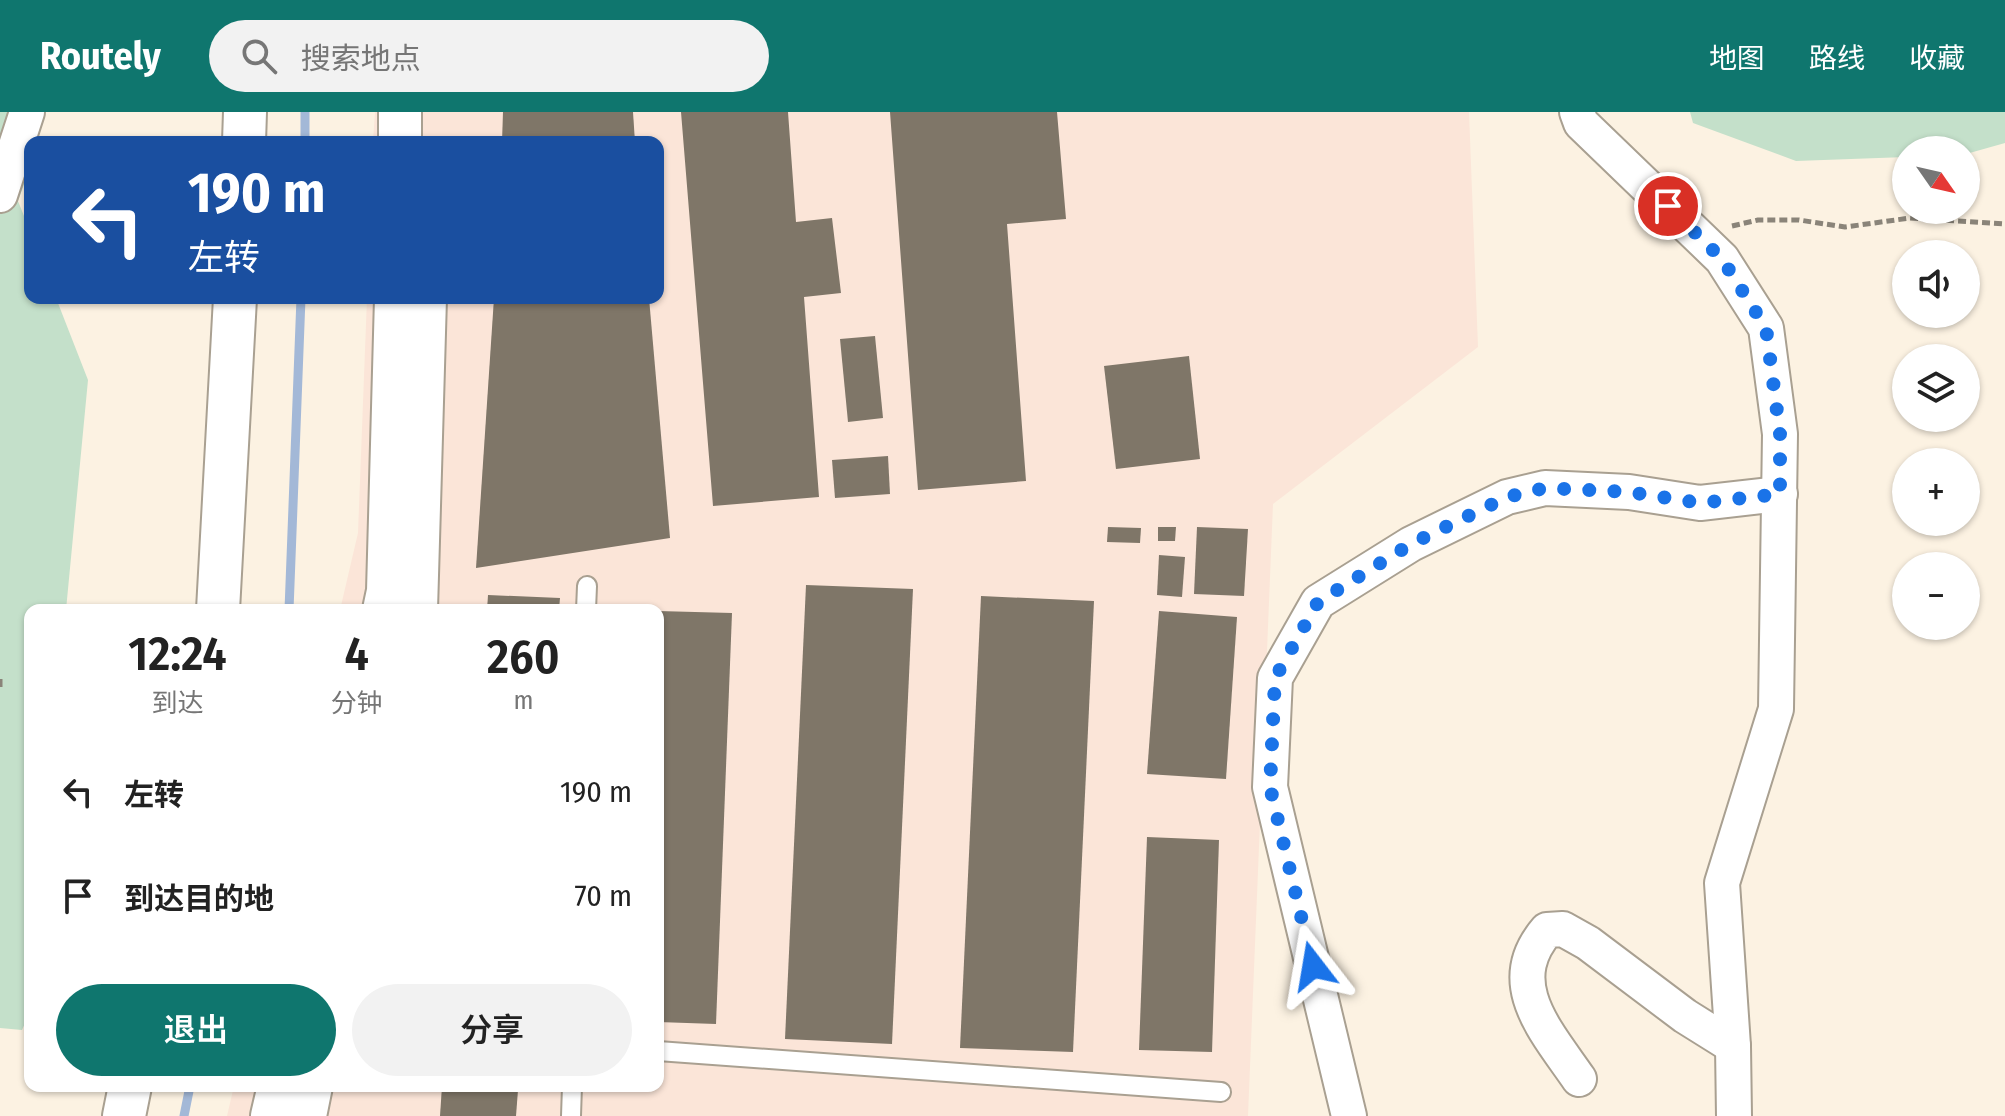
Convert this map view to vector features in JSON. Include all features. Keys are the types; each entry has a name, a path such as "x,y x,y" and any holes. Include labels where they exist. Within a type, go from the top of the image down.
{"street":[{"path":"0,195 27,112"},
{"path":"244,136 245,112"},
{"path":"400,112 400,136"},
{"path":"429,112 429,136"},
{"path":"1577,112 1581,123 1722,259 1766,328 1780,434 1776,709 1722,883 1733,1046 1734,1116"},
{"path":"218,604 235,304"},
{"path":"385,604 396,304"},
{"path":"416,604 425,304"},
{"path":"1349,1116 1270,787 1275,678 1318,602 1411,544 1507,497 1545,488 1629,492 1700,503 1780,494"},
{"path":"1579,1079 1547,1032 1525,987 1531,948 1547,930 1563,929 1588,943 1685,1016 1733,1046"},
{"path":"124,1116 129,1092"},
{"path":"272,1116 278,1092"},
{"path":"305,1116 310,1092"}],"lane":[{"path":"586,604 587,586"},
{"path":"664,1051 1221,1092"},
{"path":"571,1116 572,1092"}],"path":[{"path":"1712,248 1731,226 1758,220 1799,220 1845,227 1910,218 2005,224"},
{"path":"0,679 0,689"}],"shaded area":[{"path":"375,112 1469,112 1478,347 1273,504 1248,1116 227,1116 233,1092 664,1092 664,604 341,604 358,533 367,304 664,304 664,136 373,136"}],"green space":[{"path":"0,112 42,112 38,136 24,136 24,184 18,201 24,216 24,304 58,304 88,380 67,604 24,604 24,1026 22,1030 0,1028"},
{"path":"1690,112 2005,112 2005,143 1980,150 1980,136 1892,136 1892,158 1796,161 1693,123"}],"building":[{"path":"503,112 633,112 635,136 502,136"},
{"path":"681,112 788,112 796,222 832,218 841,293 804,297 819,497 713,506"},
{"path":"890,112 1057,112 1066,219 1007,224 1026,481 918,490"},
{"path":"494,304 650,304 670,538 476,568"},
{"path":"875,336 883,418 848,422 840,339"},
{"path":"1189,356 1200,459 1116,469 1104,366"},
{"path":"888,456 890,494 835,498 832,460"},
{"path":"1108,527 1141,528 1140,543 1107,542"},
{"path":"1158,527 1176,527 1175,541 1158,541"},
{"path":"1197,527 1248,529 1244,596 1194,594"},
{"path":"1159,555 1185,557 1182,597 1157,595"},
{"path":"806,585 913,589 892,1044 785,1039"},
{"path":"488,595 560,598 560,604 487,604"},
{"path":"981,596 1094,601 1073,1052 960,1048"},
{"path":"664,611 732,613 716,1024 664,1022"},
{"path":"1159,611 1237,617 1226,779 1147,774"},
{"path":"1147,837 1219,840 1212,1052 1139,1050"},
{"path":"442,1092 518,1092 516,1116 440,1116"}],"waterway":[{"path":"305,112 305,136"},
{"path":"289,604 301,304"},
{"path":"184,1116 189,1092"}],"route":[{"path":"1313,966 1270,787 1275,678 1318,602 1411,544 1507,497 1545,488 1629,492 1700,503 1780,494 1780,434 1766,328 1722,259 1668,206"}]}
